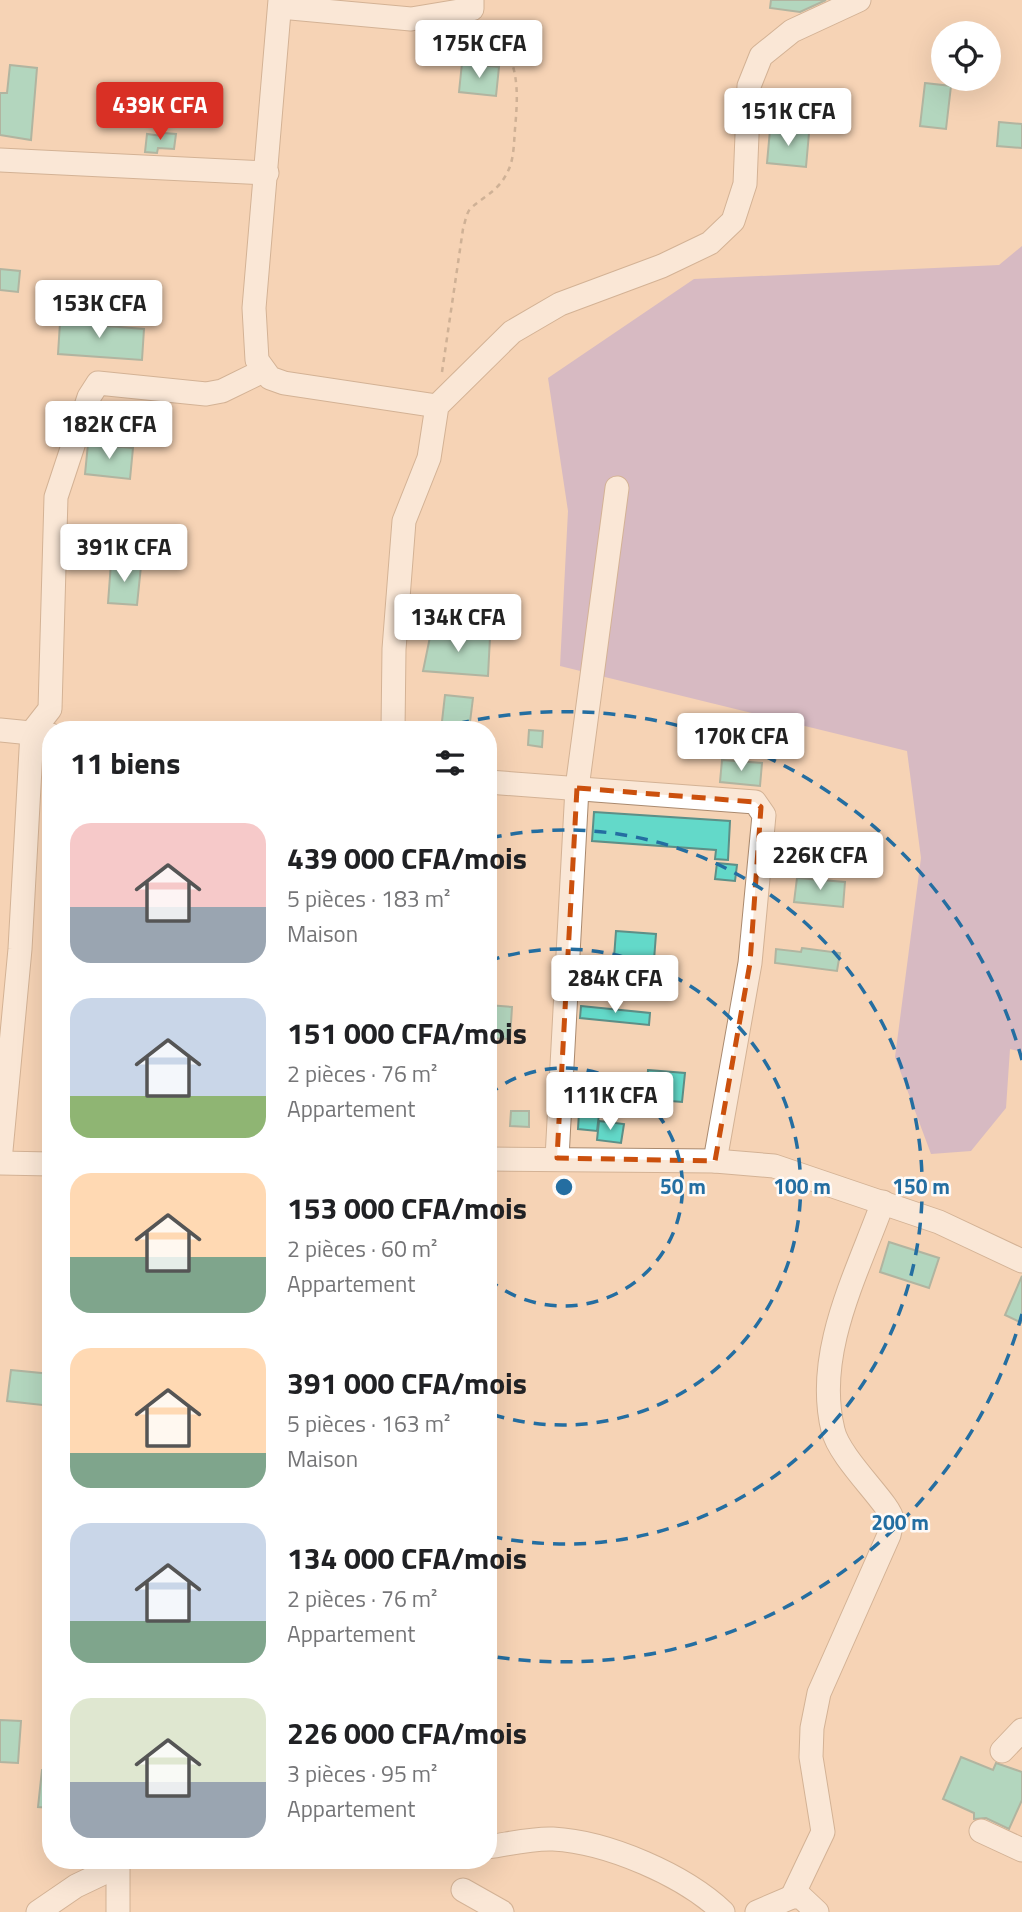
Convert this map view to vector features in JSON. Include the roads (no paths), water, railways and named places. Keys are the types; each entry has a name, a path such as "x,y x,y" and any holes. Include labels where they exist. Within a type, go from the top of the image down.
{"street":[{"path":"393,721 394,649 404,520 429,458 437,406 512,332 560,304 662,266 710,243 726,228 733,221 746,184 749,86 761,55 792,31 859,0"},
{"path":"437,406 284,383 270,378 257,360 254,309 280,4 411,19 472,4"},
{"path":"0,160 267,173"},
{"path":"46,721 50,709 55,497 92,387 98,383 108,383 206,394 222,391 263,371"},
{"path":"557,1158 577,788 617,488"},
{"path":"0,730 41,733 0,1162 42,1164"},
{"path":"497,783 754,802 764,815 750,963 715,1161"},
{"path":"497,1158 715,1161 774,1166 939,1222 1022,1261"},
{"path":"792,1897 823,1832 811,1757 811,1728 820,1693 889,1535 892,1520 889,1511 856,1474 833,1433 827,1394 836,1330 883,1202"},
{"path":"1002,1751 1022,1730"},
{"path":"981,1831 1022,1850"},
{"path":"497,1846 552,1839 600,1847 669,1875 704,1894 723,1912"},
{"path":"38,1912 107,1869"},
{"path":"118,1869 118,1912"},
{"path":"463,1890 502,1912"},
{"path":"757,1912 792,1897 801,1897 817,1912"}]}
